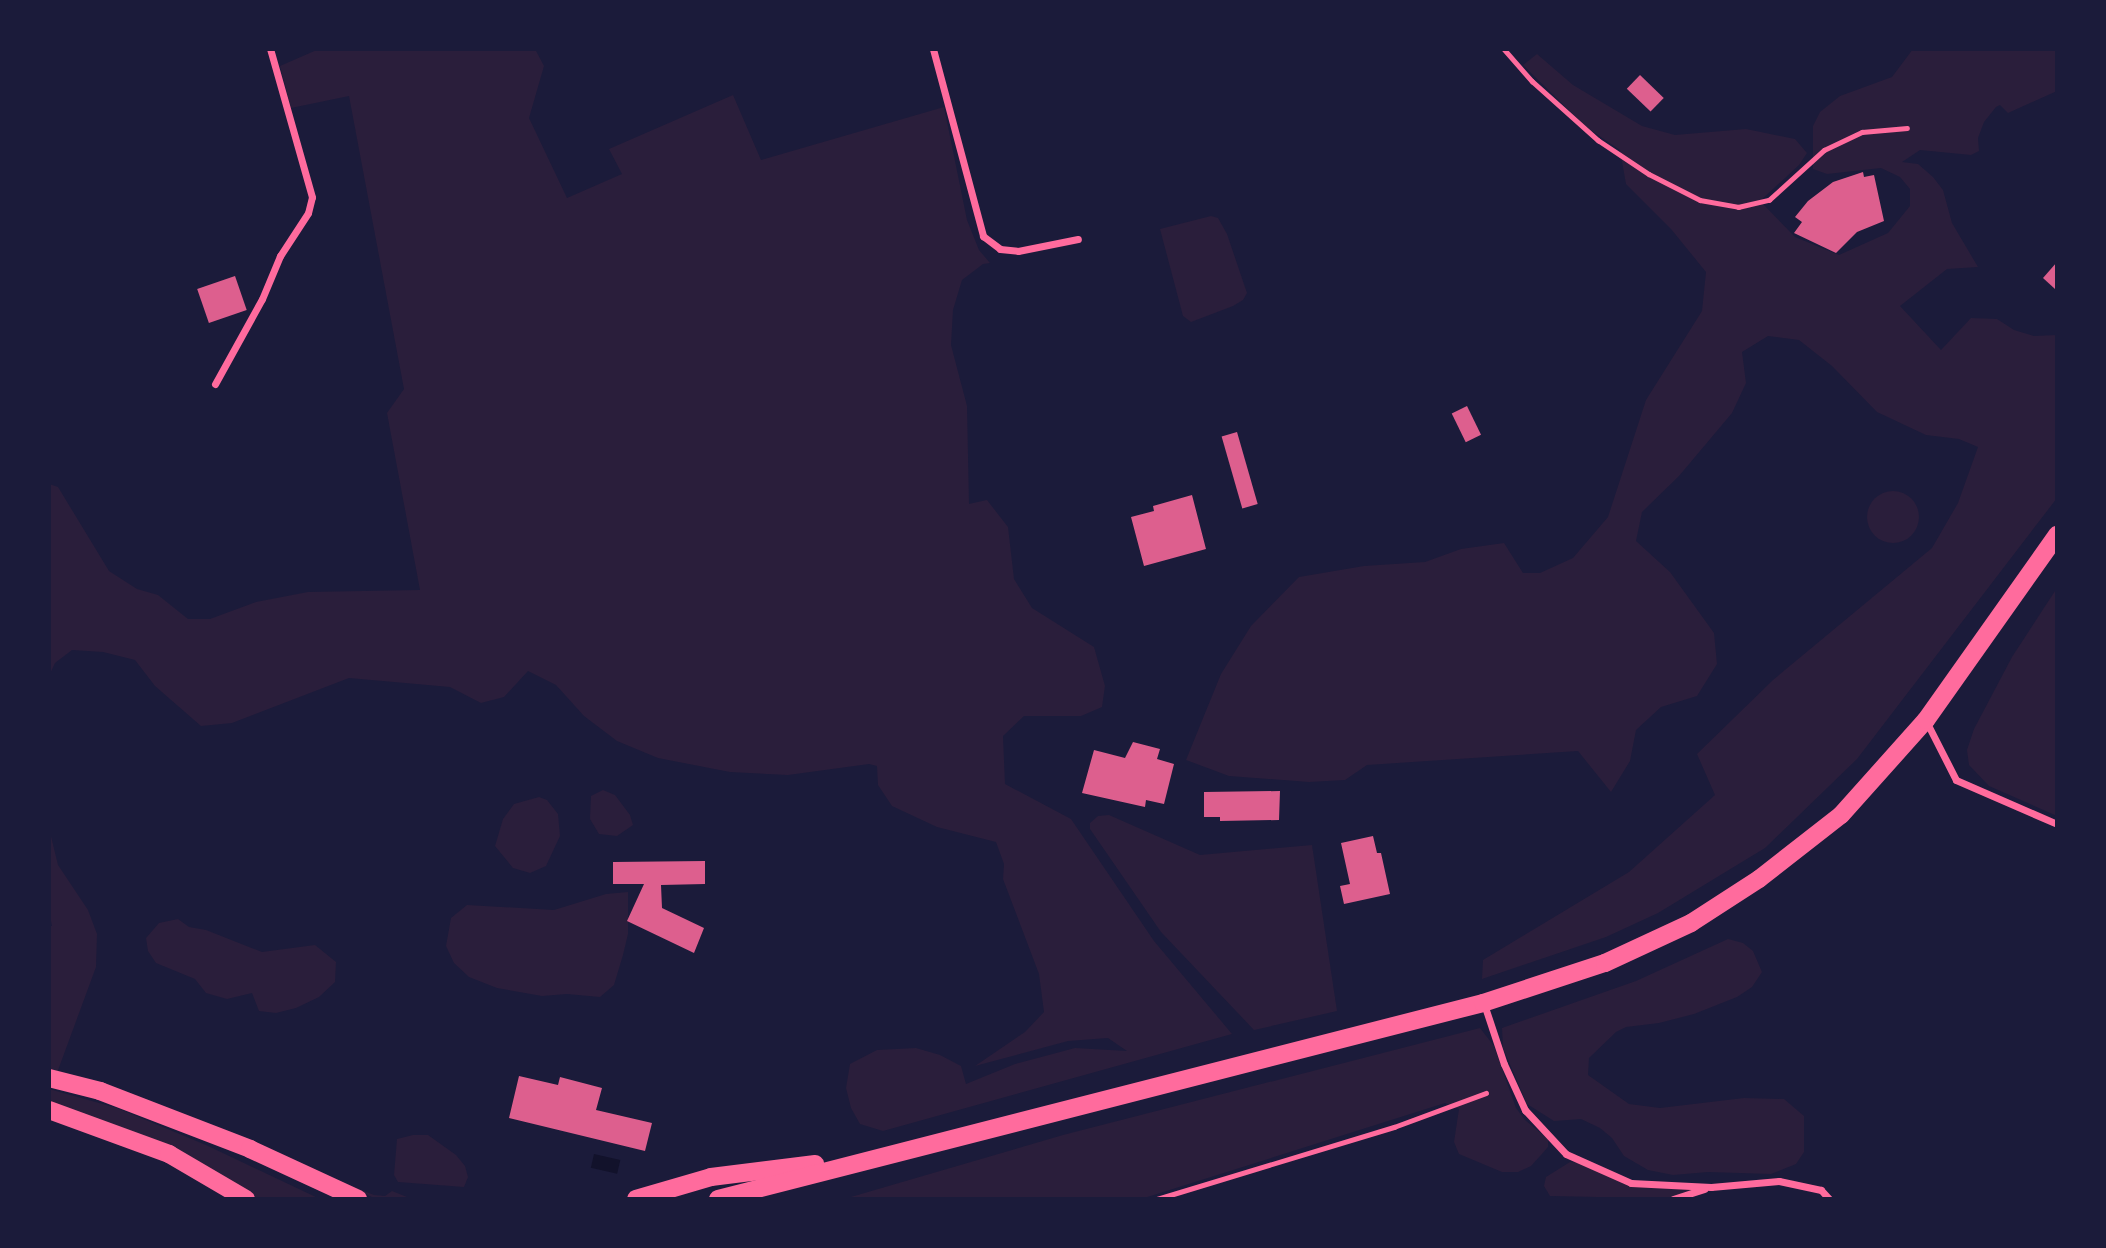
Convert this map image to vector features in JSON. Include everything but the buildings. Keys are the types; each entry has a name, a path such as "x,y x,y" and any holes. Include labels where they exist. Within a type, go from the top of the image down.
{"main road":[{"path":"718,1199 1483,1003 1605,963 1691,923 1769,872 1841,815 1926,720 2057,535"},
{"path":"49,1078 100,1091 250,1149 358,1199"},
{"path":"49,1110 169,1154 246,1199"},
{"path":"636,1199 711,1177 898,1152"},
{"path":"761,1199 805,1176"}],"street":[{"path":"215,384 262,299 279,256 307,213 312,197 270,49"},
{"path":"933,49 983,236 1000,249 1018,251 1079,239"},
{"path":"1926,720 1956,780 2057,824"},
{"path":"1483,1003 1504,1063 1525,1110 1566,1154 1630,1183 1712,1187 1779,1181 1821,1190 1829,1199"},
{"path":"1673,1199 1712,1187"}],"path":[{"path":"1504,49 1532,81 1589,133 1649,174 1700,200 1738,207 1769,200 1824,149 1862,132 1907,128"},
{"path":"1157,1199 1394,1127 1486,1093"}],"shaded area":[{"path":"319,49 535,49 544,66 529,118 567,198 622,174 609,149 733,95 761,160 944,107 967,220 979,250 990,263 983,264 962,280 953,310 951,345 967,406 969,504 987,500 1008,527 1014,579 1032,608 1094,647 1105,686 1102,707 1081,716 1024,716 1003,736 1005,784 1071,819 1154,941 1232,1034 883,1131 860,1124 851,1108 846,1088 850,1064 877,1050 916,1048 940,1055 961,1066 966,1084 1015,1064 1075,1048 1127,1051 1108,1038 1068,1041 975,1066 1025,1032 1044,1012 1039,974 1003,879 1004,864 996,842 937,827 892,806 878,785 877,766 869,764 788,775 730,772 658,758 617,741 584,716 556,685 528,671 504,697 481,703 450,687 349,678 232,723 201,726 155,686 135,660 103,652 72,650 55,663 49,676 49,484 58,487 109,571 137,589 158,595 188,619 210,619 256,602 308,592 420,590 387,413 404,389 349,96 291,108 280,66"},
{"path":"1913,49 2057,49 2057,91 2008,113 2000,105 1996,107 1984,122 1978,138 1979,151 1971,155 1920,150 1902,162 1918,164 1943,190 1952,223 1978,267 1947,269 1900,306 1941,350 1971,318 1997,319 2014,330 2034,336 2057,335 2057,498 1857,759 1765,848 1658,913 1606,937 1482,979 1483,960 1629,872 1715,795 1697,754 1773,680 1932,548 1958,503 1978,447 1959,439 1926,435 1877,412 1832,366 1799,340 1768,336 1742,352 1746,383 1732,413 1679,476 1642,512 1636,541 1670,572 1714,633 1717,664 1697,696 1661,707 1636,730 1630,761 1611,792 1578,751 1367,765 1345,780 1309,782 1229,776 1186,760 1221,674 1251,626 1299,577 1364,566 1425,562 1461,549 1504,543 1523,573 1540,573 1573,558 1608,517 1646,400 1702,311 1706,272 1671,229 1626,184 1620,150 1586,127 1523,65 1537,54 1573,85 1642,126 1675,135 1746,129 1795,139 1807,153 1799,165 1760,201 1795,237 1839,255 1888,233 1910,206 1910,189 1900,177 1881,168 1827,174 1813,169 1813,126 1820,112 1840,96 1892,77"},
{"path":"1211,216 1218,218 1227,234 1247,293 1243,300 1233,306 1191,322 1183,316 1160,229"},
{"path":"1893,491 1903,493 1911,499 1917,507 1917,527 1911,535 1903,541 1893,543 1883,541 1875,535 1869,527 1867,517 1869,507 1875,499 1883,493"},
{"path":"2057,588 2057,816 1989,786 1969,765 1967,750 1974,729 2012,657"},
{"path":"603,790 615,795 630,815 633,825 617,836 599,834 590,819 591,796"},
{"path":"539,797 547,800 558,814 560,836 546,866 530,873 513,868 495,846 503,819 514,804"},
{"path":"1109,815 1200,855 1312,845 1337,1011 1254,1030 1161,932 1090,829 1090,823 1098,816"},
{"path":"49,828 58,865 88,910 97,934 96,967 57,1073 49,1071 49,926 52,926 49,911"},
{"path":"628,892 628,934 623,955 614,985 600,997 567,994 542,996 497,988 469,977 454,963 446,946 451,918 467,905 554,910 606,894"},
{"path":"178,919 189,927 206,930 262,952 315,945 336,962 335,982 319,997 296,1008 276,1013 259,1011 252,993 227,999 206,993 195,979 156,963 148,951 146,938 159,923"},
{"path":"1728,939 1743,943 1753,951 1762,972 1752,987 1737,997 1694,1014 1659,1023 1626,1027 1616,1032 1589,1058 1588,1075 1629,1104 1660,1108 1744,1098 1784,1099 1804,1116 1804,1152 1796,1164 1771,1174 1708,1172 1673,1175 1648,1170 1624,1156 1612,1138 1600,1128 1581,1119 1554,1121 1527,1104 1503,1048 1502,1028 1636,981"},
{"path":"1480,1028 1494,1046 1516,1108 1525,1120 1548,1139 1548,1147 1531,1166 1518,1172 1502,1172 1459,1154 1454,1142 1459,1109 1445,1103 1141,1199 844,1199 1063,1135"},
{"path":"49,1089 117,1108 206,1145 320,1199 252,1199 49,1102"},
{"path":"428,1135 456,1155 465,1166 468,1177 464,1187 398,1182 394,1175 397,1139"},
{"path":"594,1154 620,1160 617,1174 591,1168"},
{"path":"1570,1162 1585,1163 1623,1180 1688,1185 1696,1191 1694,1199 1550,1196 1544,1186 1546,1177"},
{"path":"327,1176 374,1195 385,1196 392,1191 412,1199 376,1199"}]}
